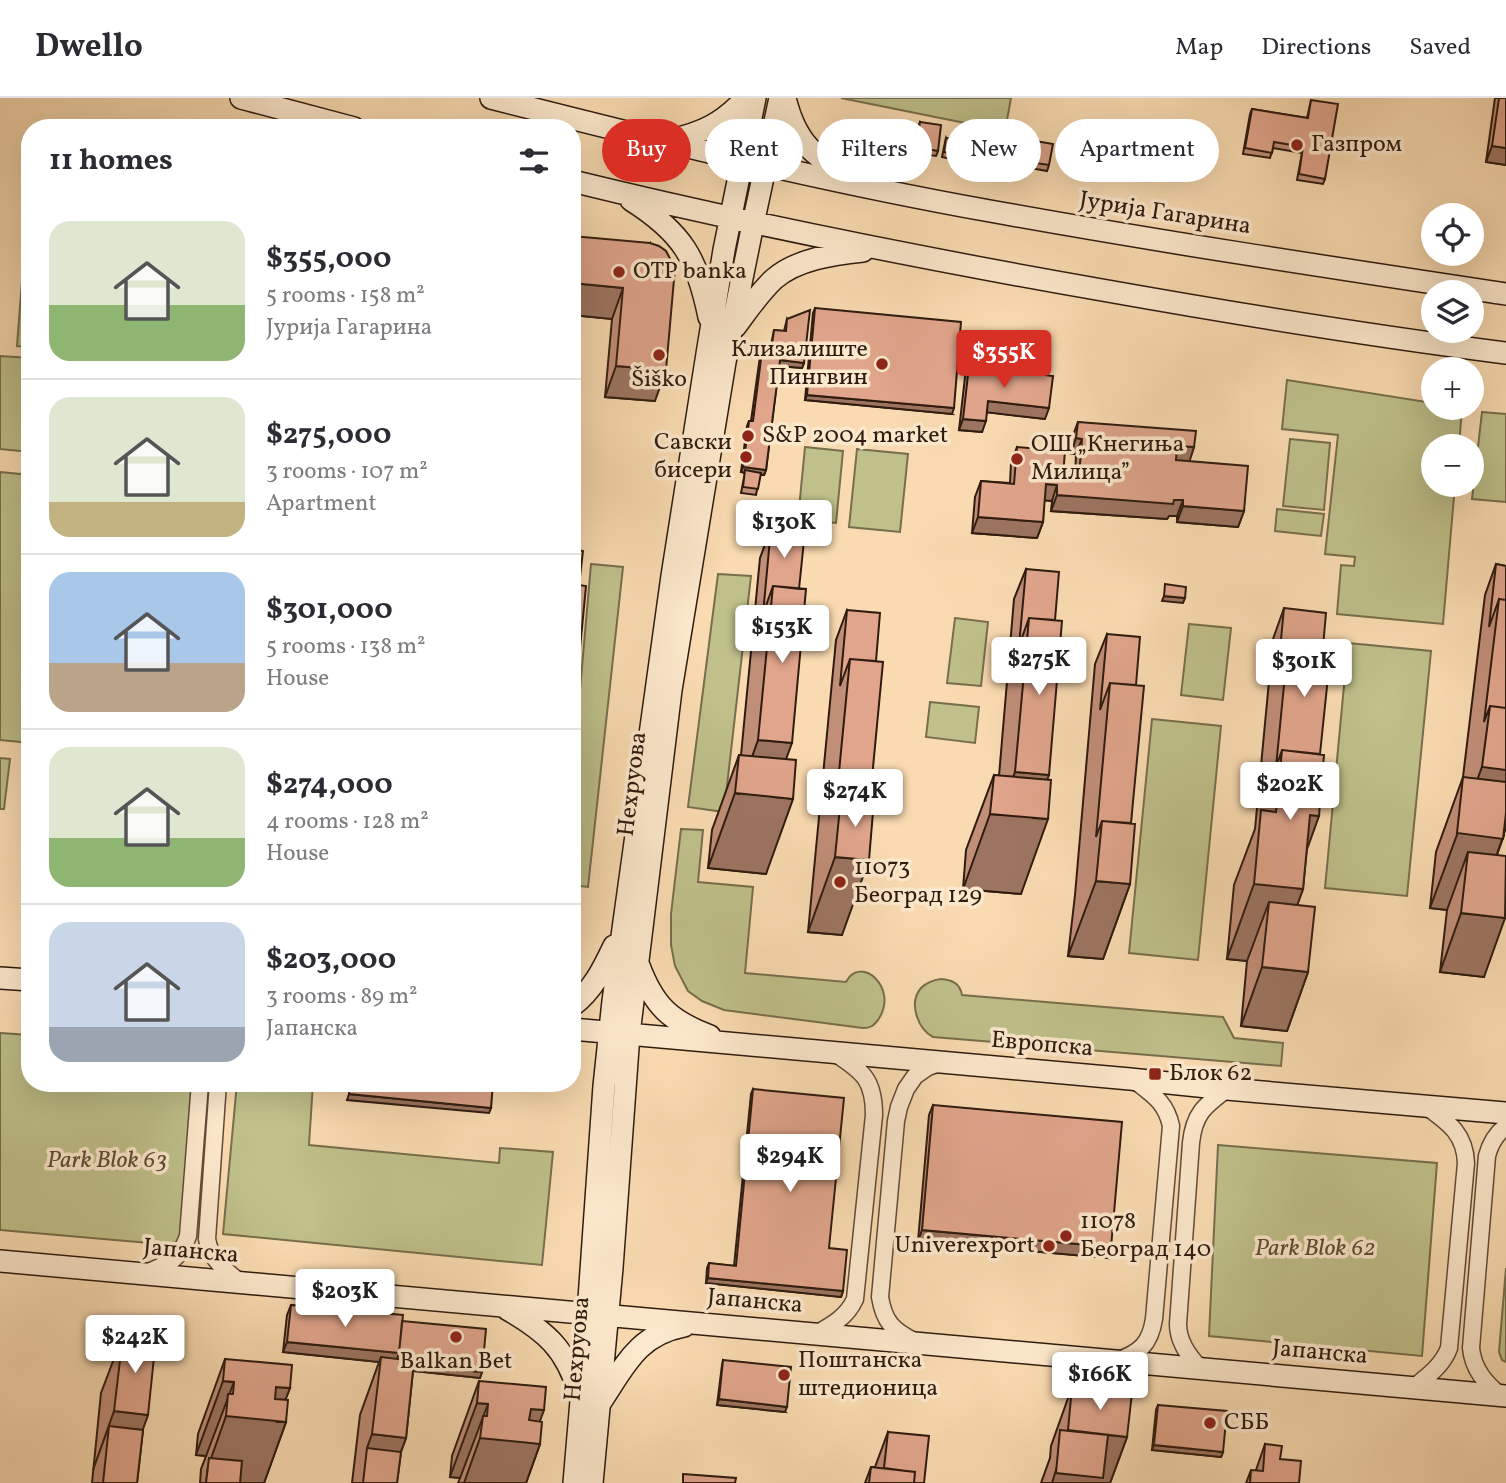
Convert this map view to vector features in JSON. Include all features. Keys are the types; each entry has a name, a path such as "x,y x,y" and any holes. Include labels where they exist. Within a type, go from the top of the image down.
{"street":[{"path":"241,98 321,119"},
{"name":"Јурија Гагарина","path":"491,98 575,119"},
{"path":"691,135 723,120 746,98"},
{"name":"Нехруова","path":"751,119 755,98"},
{"path":"782,98 794,127 811,150 835,168 887,191"},
{"name":"Нехруова","path":"777,119 782,98"},
{"name":"Јурија Гагарина","path":"581,121 602,126"},
{"name":"Јурија Гагарина","path":"803,173 990,211 1165,242 1506,294"},
{"name":"Нехруова","path":"619,1033 638,963 671,690 692,560 721,330 730,218 738,182"},
{"name":"Нехруова","path":"574,1483 590,1404 598,1314 619,1033 623,925 672,576 721,330 753,223 762,182"},
{"path":"581,183 753,223 988,270 1256,317 1506,353"},
{"path":"621,193 664,224 687,249 721,330 775,278 787,270 816,259 879,249"},
{"path":"581,999 599,976 623,925"},
{"path":"638,963 659,1006 675,1020 728,1043"},
{"path":"0,978 21,979"},
{"name":"Европска","path":"581,1030 1506,1113"},
{"path":"816,1334 845,1315 855,1299 874,1115 873,1095 866,1077 834,1052"},
{"path":"920,1343 896,1331 888,1322 882,1312 880,1297 899,1107 915,1076 942,1062"},
{"path":"1116,1361 1129,1357 1146,1343 1152,1331 1171,1126 1162,1103 1132,1079"},
{"path":"1201,1369 1186,1353 1178,1333 1192,1129 1199,1113 1227,1089"},
{"path":"144,1274 176,1258 188,1236 199,1092"},
{"path":"218,1092 208,1248 224,1269 241,1283"},
{"path":"1413,1388 1440,1363 1449,1348 1466,1163 1462,1141 1453,1128 1424,1105"},
{"path":"1504,1396 1493,1389 1474,1366 1471,1348 1487,1156 1498,1133 1506,1126"},
{"name":"Јапанска","path":"0,1261 1504,1396"},
{"path":"502,1306 538,1328 552,1342 590,1404 636,1350 650,1338 667,1329 696,1323"},
{"name":"Нехруова","path":"590,1404 592,1483"}],"green space":[{"path":"841,98 1011,98 1007,119 946,119"},
{"path":"21,294 21,346 17,346"},
{"path":"0,356 21,357 21,451 0,449"},
{"path":"1287,380 1421,401 1421,420 1461,420 1460,434 1421,434 1421,497 1454,497 1443,624 1337,614 1341,565 1354,566 1355,557 1325,554 1338,435 1282,429"},
{"path":"1484,412 1506,414 1506,502 1472,499 1484,497 1484,434 1479,434"},
{"path":"1290,439 1330,443 1324,510 1283,506"},
{"path":"805,447 843,451 836,523 798,519"},
{"path":"857,449 908,454 900,532 849,527"},
{"path":"0,472 21,474 21,742 0,740"},
{"path":"1277,509 1324,514 1321,536 1275,531"},
{"path":"591,564 623,567 588,887 581,886 581,678"},
{"path":"718,574 751,576 724,812 688,807"},
{"path":"955,618 988,622 981,686 947,683"},
{"path":"1189,624 1231,628 1223,700 1181,695"},
{"path":"1348,643 1431,651 1407,896 1325,888"},
{"path":"930,702 979,707 975,743 926,737"},
{"path":"1152,719 1221,726 1198,960 1129,953"},
{"path":"0,758 10,759 4,809 0,809"},
{"path":"681,829 703,830 698,882 753,887 745,973 846,982 852,974 868,973 876,979 884,997 884,1008 875,1024 863,1028 724,1010 702,1001 688,991 675,966 671,945 671,914"},
{"path":"941,979 955,983 962,995 1223,1017 1234,1038 1283,1043 1281,1066 933,1037 919,1022 915,1001 923,986"},
{"name":"Park Blok 63","path":"0,1033 21,1034 21,1092 191,1092 183,1230 179,1240 172,1245 0,1230"},
{"path":"236,1092 312,1092 309,1145 499,1163 500,1148 553,1152 542,1265 223,1234"},
{"name":"Park Blok 62","path":"1218,1145 1437,1163 1422,1356 1209,1336"},
{"path":"1506,1268 1506,1362 1502,1360 1499,1352"}],"building":[{"path":"1499,98 1506,98 1506,148 1492,146"},
{"path":"1311,100 1338,104 1325,179 1299,174 1303,147 1274,142 1272,153 1245,148 1252,109 1308,118"},
{"path":"932,124 941,125 938,151 932,150"},
{"path":"1041,142 1053,144 1049,165 1041,164"},
{"path":"581,237 650,243 666,251 675,268 666,370 616,366 623,288 581,284"},
{"name":"Клизалиште Пингвин","path":"815,308 961,322 954,408 807,395"},
{"path":"810,310 804,363 780,360 766,470 743,467 749,421 753,421 763,344 772,345 774,330 786,331 787,319"},
{"path":"969,366 1053,376 1049,408 988,401 986,421 963,419"},
{"path":"1078,422 1196,431 1194,447 1177,446 1176,460 1248,466 1244,511 1183,506 1183,500 1174,500 1173,504 1057,495 1057,485 1046,484 1043,522 978,517 981,481 1014,484 1017,447 1065,451 1063,476 1079,477 1082,439 1076,438"},
{"path":"745,470 761,473 758,489 743,487"},
{"path":"771,528 805,531 799,589 773,586 763,614"},
{"path":"1496,564 1506,566 1506,600 1499,599 1489,627"},
{"path":"1026,569 1059,572 1055,620 1029,618 1019,646"},
{"path":"1165,584 1186,587 1185,598 1164,596"},
{"path":"581,585 586,586 581,638"},
{"path":"773,586 806,589 792,743 758,740"},
{"path":"1499,599 1506,600 1506,708 1490,706 1484,722"},
{"path":"1284,608 1326,613 1323,647 1288,644 1278,671"},
{"path":"847,610 880,613 876,661 850,659 840,686"},
{"path":"1029,618 1062,621 1049,775 1015,772"},
{"path":"1107,634 1140,637 1136,685 1110,683 1100,710"},
{"path":"1288,644 1331,648 1320,754 1282,750 1276,767"},
{"path":"850,659 883,662 870,799 841,797 835,813"},
{"path":"1110,683 1144,686 1131,823 1102,821 1096,837"},
{"path":"1490,706 1506,708 1506,770 1482,767"},
{"path":"1282,750 1324,755 1319,816 1310,815 1303,889 1254,884 1261,810 1276,812"},
{"path":"739,755 796,760 793,799 735,793"},
{"path":"994,775 1051,780 1048,819 990,814"},
{"path":"1463,777 1506,782 1503,839 1457,833"},
{"path":"841,797 874,800 869,860 835,857"},
{"path":"1102,821 1135,824 1130,884 1096,881"},
{"path":"1468,852 1506,856 1505,918 1461,913"},
{"path":"1269,902 1315,907 1308,972 1262,967"},
{"path":"753,1089 844,1098 829,1248 847,1250 843,1291 708,1278 709,1263 736,1266"},
{"path":"349,1092 492,1092 491,1108"},
{"path":"933,1105 1122,1122 1111,1247 922,1230"},
{"path":"291,1305 403,1315 399,1353 287,1342"},
{"path":"402,1321 486,1329 482,1372 414,1366 414,1361 397,1359"},
{"path":"123,1335 156,1338 148,1415 114,1411"},
{"path":"381,1357 414,1361 406,1438 372,1434"},
{"path":"225,1359 292,1365 290,1388 276,1387 275,1399 288,1400 286,1422 226,1416 228,1394 233,1394 234,1382 223,1381"},
{"path":"723,1360 791,1367 787,1407 719,1399"},
{"path":"479,1381 546,1387 544,1410 531,1409 529,1420 542,1422 540,1444 480,1438 483,1416 487,1416 488,1404 477,1403"},
{"path":"1072,1387 1132,1393 1127,1437 1068,1430"},
{"path":"1158,1405 1227,1411 1223,1452 1154,1445"},
{"path":"109,1426 143,1430 137,1483 103,1483"},
{"path":"1060,1430 1108,1435 1103,1478 1056,1473"},
{"path":"888,1432 929,1436 924,1483 914,1483 915,1472 884,1468"},
{"path":"1265,1444 1282,1446 1280,1459 1301,1461 1299,1483 1250,1483 1251,1470 1263,1471"},
{"path":"367,1448 401,1452 397,1483 363,1483"},
{"path":"209,1458 242,1461 240,1483 206,1483"},
{"path":"871,1467 915,1472 914,1483 869,1483"},
{"path":"683,1474 736,1478 735,1483 683,1483"}],"place":[{"name":"Газпром","path":"1297,145"},
{"name":"OTP banka","path":"619,272"},
{"name":"Šiško","path":"659,355"},
{"name":"Клизалиште Пингвин","path":"882,364"},
{"name":"S&P 2004 market","path":"748,436"},
{"name":"Савски бисери","path":"746,457"},
{"name":"ОШ „Кнегиња Милица”","path":"1017,459"},
{"name":"11073 Београд 129","path":"840,882"},
{"name":"Блок 62","path":"1155,1074"},
{"name":"11078 Београд 140","path":"1066,1236"},
{"name":"Univerexport","path":"1049,1246"},
{"name":"Balkan Bet","path":"456,1337"},
{"name":"Поштанска штедионица","path":"784,1375"},
{"name":"СББ","path":"1210,1423"}]}
